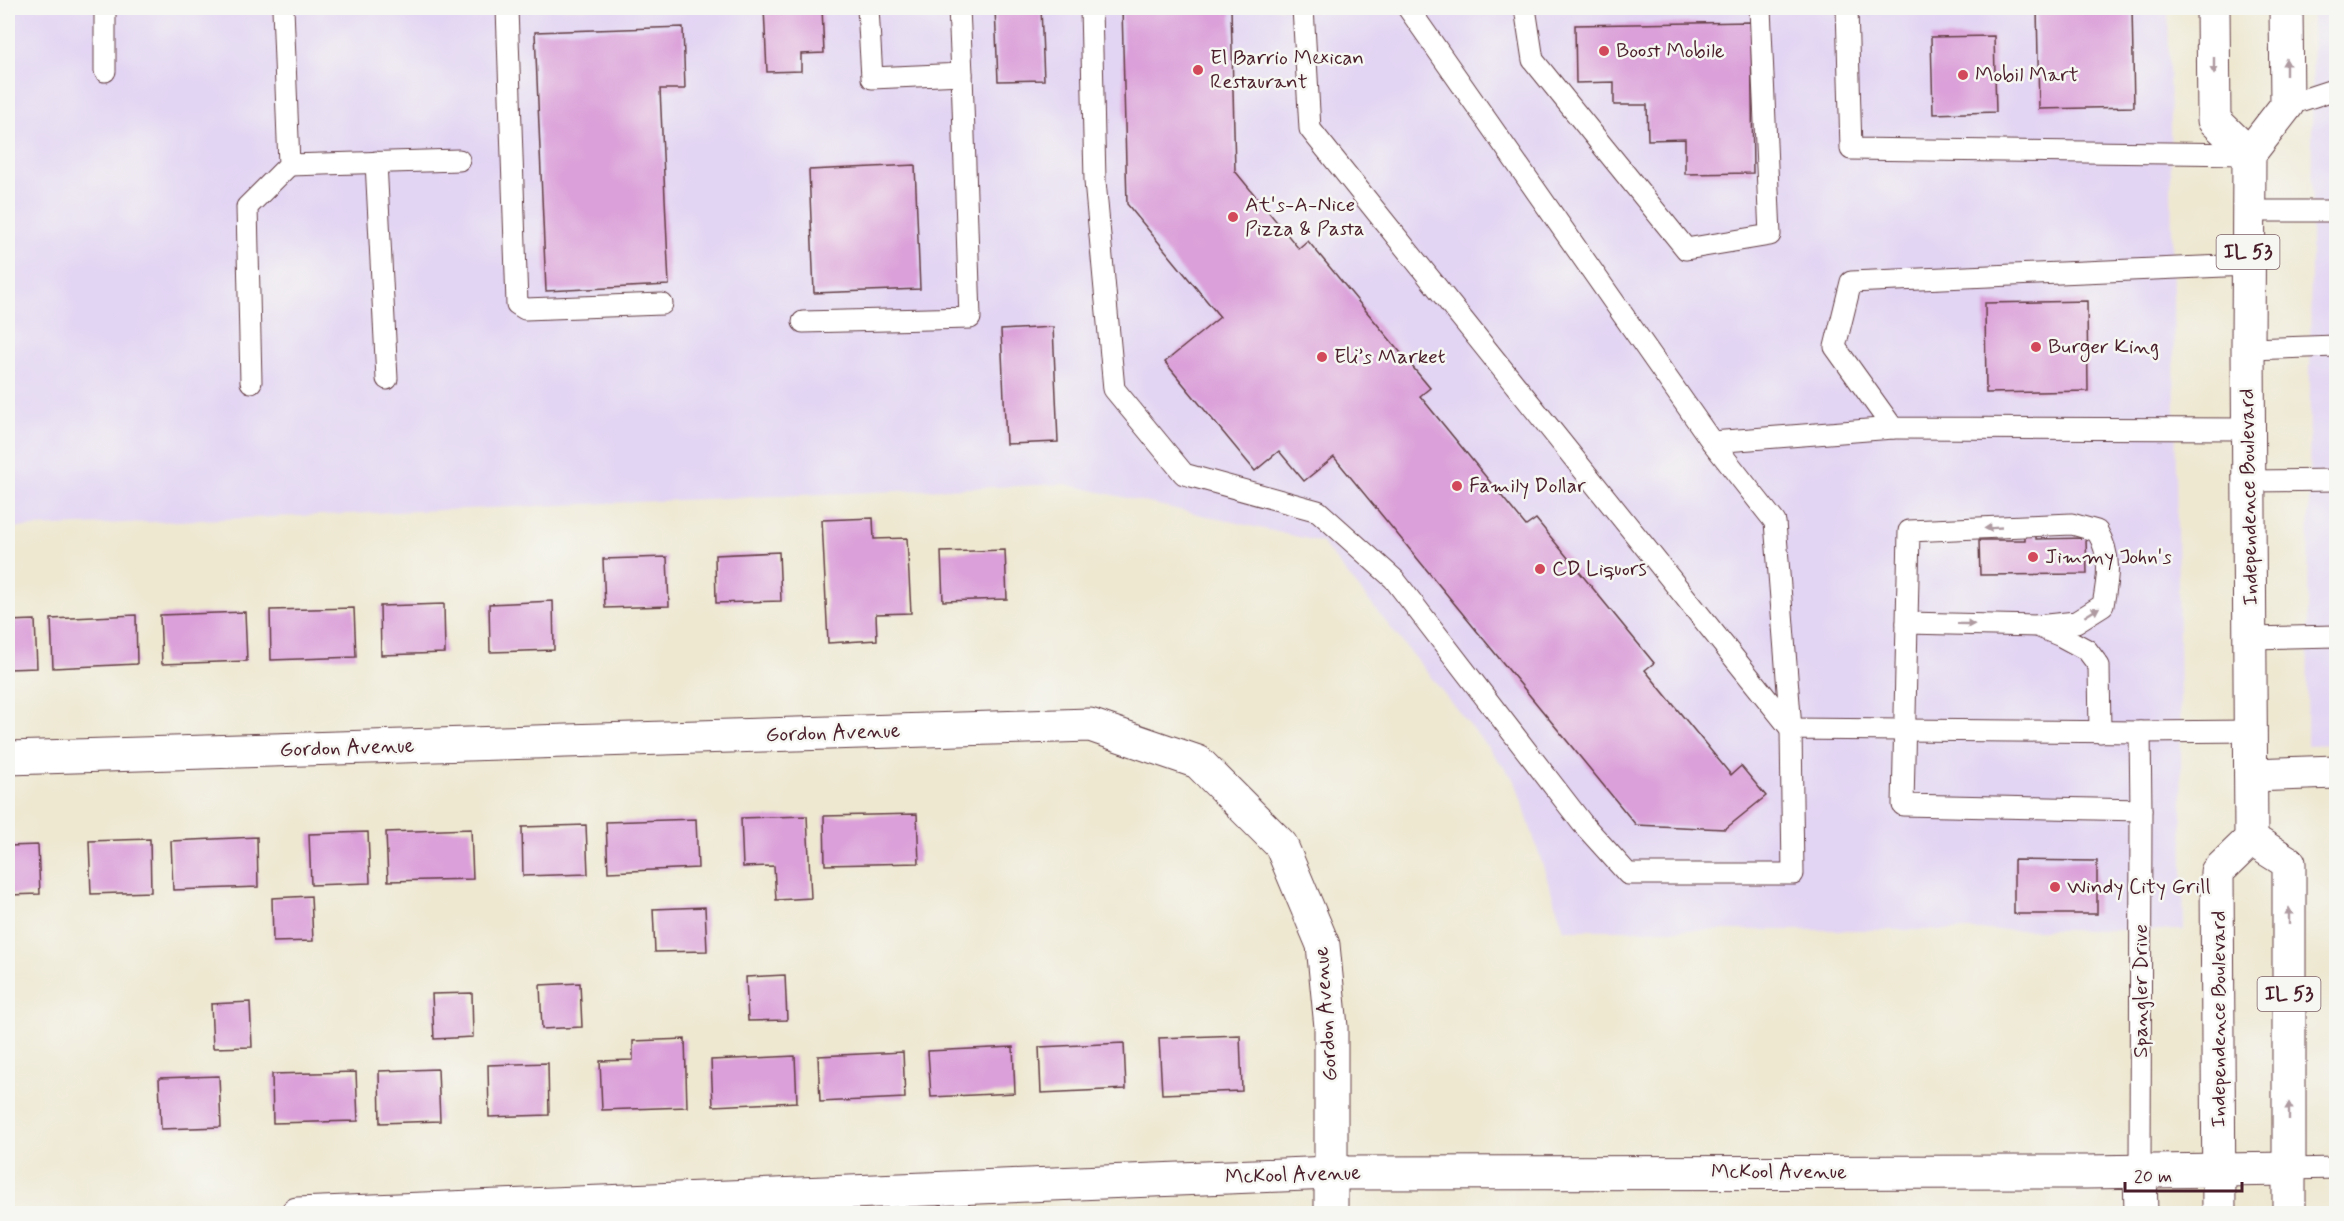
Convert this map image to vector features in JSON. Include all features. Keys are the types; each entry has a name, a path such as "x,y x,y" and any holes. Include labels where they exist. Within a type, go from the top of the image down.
{"street":[{"path":"2213,8 2214,120 2249,154 2287,105 2286,8"},
{"name":"Independence Boulevard","path":"2219,1214 2217,872 2251,839 2250,481 2247,349 2249,154"},
{"name":"Gordon Avenue","path":"8,758 1090,725 1198,762 1281,845 1323,945 1331,1027 1331,1214"},
{"path":"2251,775 2337,772"},
{"name":"IL 53","path":"2251,839 2289,863 2289,1214"},
{"name":"McKool Avenue","path":"297,1214 1331,1173 2289,1169"},
{"path":"2140,1171 2141,1214"}],"lane":[{"path":"105,8 105,71"},
{"path":"283,8 289,165"},
{"path":"507,8 517,304 525,309 662,304"},
{"path":"868,8 872,78 962,74"},
{"path":"803,322 970,318 959,8"},
{"path":"1091,8 1095,181 1114,389 1184,474 1318,512 1385,572 1401,589 1582,823 1628,874 1793,874 1791,729 1775,522 1712,442 1408,8"},
{"path":"1303,8 1310,129 1791,729"},
{"path":"1525,8 1533,60 1686,249 1770,234 1760,8"},
{"path":"1847,8 1851,149 2249,154"},
{"path":"2287,105 2337,89"},
{"path":"251,382 247,207 289,165 459,160"},
{"path":"376,162 387,379"},
{"path":"2248,211 2337,211"},
{"path":"1893,428 1835,348 1851,282 2248,265"},
{"path":"2247,349 2337,346"},
{"path":"1712,442 1893,428 2249,429"},
{"path":"2250,481 2337,480"},
{"path":"1907,623 2037,626 2076,622 2103,605 2108,577 2106,546 2097,531 2072,524 1910,531 1907,623 1904,730 1903,805 2141,810"},
{"path":"2037,626 2087,650 2099,666 2100,732"},
{"path":"2251,638 2337,636"},
{"path":"1791,729 2251,731"},
{"name":"Spangler Drive","path":"2140,732 2140,1171"},
{"path":"2289,1169 2337,1168"}],"shaded area":[{"path":"8,8 2168,8 2184,930 1564,930 1515,781 1321,542 1065,484 8,528"},
{"path":"2313,8 2336,8 2336,744 2307,745"}],"building":[{"path":"764,8 822,8 824,53 801,54 801,71 767,72"},
{"path":"995,8 1041,8 1044,80 998,81"},
{"path":"1122,8 1231,8 1235,171 1299,249 1308,241 1430,388 1420,396 1526,526 1536,519 1654,663 1645,670 1731,775 1741,766 1766,796 1725,829 1636,825 1334,457 1304,481 1279,451 1255,471 1165,362 1220,317 1127,204"},
{"path":"2037,8 2132,8 2134,107 2039,109"},
{"path":"1751,22 1753,173 1685,174 1685,139 1648,140 1647,105 1614,105 1614,82 1576,83 1575,25"},
{"path":"683,27 685,89 660,89 669,285 546,291 535,32"},
{"name":"Mobil Mart","path":"1994,36 1996,112 1933,114 1931,37"},
{"path":"915,165 920,289 814,293 809,170"},
{"name":"Burger King","path":"2087,301 2088,391 1986,393 1985,303"},
{"path":"1053,327 1058,442 1006,444 1001,330"},
{"path":"873,518 874,539 907,538 911,613 876,614 877,640 828,643 822,520"},
{"name":"Jimmy John's","path":"2025,535 2036,535 2036,539 2086,538 2087,574 1980,575 1979,540 2025,540"},
{"path":"1005,550 1007,599 943,601 941,552"},
{"path":"779,552 781,601 716,603 715,555"},
{"path":"667,557 669,606 605,608 603,559"},
{"path":"553,601 554,650 490,652 489,604"},
{"path":"444,604 445,653 381,655 380,606"},
{"path":"354,608 356,657 271,660 270,610"},
{"path":"245,612 247,661 162,664 160,615"},
{"path":"136,615 137,664 53,668 51,619"},
{"path":"35,620 37,668 8,669 8,621"},
{"path":"917,814 919,863 825,865 824,816"},
{"path":"807,816 811,898 776,900 774,866 743,867 741,818"},
{"path":"696,819 698,868 608,872 606,822"},
{"path":"586,825 588,874 523,876 522,827"},
{"path":"471,829 473,879 388,881 386,832"},
{"path":"368,832 370,883 311,885 309,834"},
{"path":"257,837 258,887 173,890 171,841"},
{"path":"150,839 151,892 91,894 89,841"},
{"path":"38,845 40,894 8,895 8,846"},
{"name":"Windy City Grill","path":"2014,860 2097,861 2097,914 2014,914"},
{"path":"311,896 313,941 273,942 272,898"},
{"path":"705,907 707,951 655,952 653,909"},
{"path":"785,975 787,1020 748,1021 746,977"},
{"path":"580,983 582,1027 542,1029 540,985"},
{"path":"472,993 473,1037 434,1039 432,994"},
{"path":"250,1002 252,1047 213,1048 211,1004"},
{"path":"1240,1035 1242,1091 1162,1094 1159,1038"},
{"path":"685,1039 687,1107 602,1110 600,1061 633,1060 633,1041"},
{"path":"1124,1043 1126,1089 1041,1093 1039,1047"},
{"path":"1013,1047 1015,1093 931,1097 928,1051"},
{"path":"903,1052 905,1098 820,1102 818,1056"},
{"path":"795,1056 797,1102 713,1106 711,1060"},
{"path":"548,1063 549,1115 489,1117 488,1065"},
{"path":"438,1069 440,1121 380,1123 379,1071"},
{"path":"356,1072 358,1121 273,1123 272,1074"},
{"path":"219,1076 221,1127 161,1129 159,1078"}],"place":[{"name":"Boost Mobile","path":"1604,51"},
{"name":"El Barrio Mexican Restaurant","path":"1198,70"},
{"name":"Mobil Mart","path":"1963,75"},
{"name":"At's-A-Nice Pizza & Pasta","path":"1233,217"},
{"name":"Burger King","path":"2036,347"},
{"name":"Eli’s Market","path":"1322,357"},
{"name":"Family Dollar","path":"1457,486"},
{"name":"Jimmy John's","path":"2033,557"},
{"name":"CD Liquors","path":"1540,569"},
{"name":"Windy City Grill","path":"2055,887"}]}
